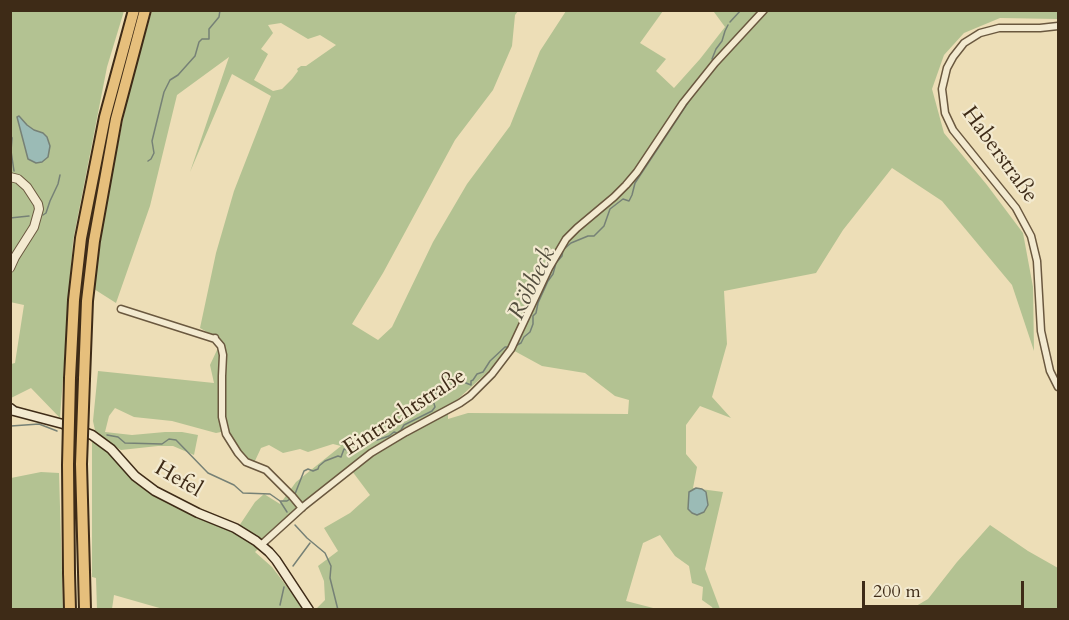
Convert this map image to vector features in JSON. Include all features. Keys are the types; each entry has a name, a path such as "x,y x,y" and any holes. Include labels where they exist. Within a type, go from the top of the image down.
{"highway":[{"path":"70,609 67,498 74,300 81,238 105,117 134,10"},
{"path":"85,609 81,464 87,301 94,241 116,119 145,10"}],"main road":[{"name":"Hefel","path":"10,408 92,435 111,450 135,477 155,491 198,513 235,528 261,545 276,560 309,609"}],"street":[{"name":"Eintrachtstraße","path":"261,545 294,514 371,453 460,403 492,374 511,349 549,268 566,239 626,185 683,103 715,63 764,10"},
{"name":"Haberstraße","path":"1059,26 999,28 980,33 964,43 953,57 947,68 942,90 945,113 953,130 1016,208 1031,236 1037,261 1041,331 1050,370 1059,387"},
{"path":"10,177 18,179 27,187 39,209 34,227 10,268"},
{"path":"121,309 215,338 221,346 223,355 222,417 226,434 246,462 266,470 302,508"}],"green space":[{"path":"11,11 124,11 107,67 73,241 60,418 31,388 11,398 11,364 15,363 24,305 10,302"},
{"path":"152,11 518,11 515,15 512,46 493,90 455,140 383,273 352,324 378,340 392,327 433,242 467,184 510,126 540,51 566,11 663,11 640,43 666,59 656,71 674,88 725,27 714,11 1058,11 1057,19 1000,18 964,33 944,55 932,89 944,133 1023,233 1033,287 1034,351 1012,285 942,201 892,168 843,230 816,273 724,291 727,344 712,397 731,418 700,406 686,425 686,454 697,467 693,488 723,492 705,569 720,609 713,609 702,600 703,587 692,583 689,566 675,556 660,535 643,543 626,601 657,609 316,609 325,600 324,581 318,566 338,551 324,528 350,513 370,495 349,467 255,552 272,567 304,609 163,609 114,595 112,609 97,609 96,578 92,577 92,435 135,477 237,529 255,502 264,494 280,504 296,482 341,446 333,444 308,452 300,449 283,453 269,445 261,448 254,463 241,455 226,431 216,433 172,421 134,417 115,408 109,416 105,432 132,435 182,432 198,435 194,455 173,446 121,450 96,435 93,421 98,371 214,383 210,365 219,339 200,328 216,253 234,191 271,96 232,74 190,172 229,57 177,95 150,206 116,303 94,289 106,203 129,91","holes":["281,23 308,39 320,35 336,45 306,66 297,69 298,71 282,89 273,91 254,80 268,54 261,49 273,33 268,25","509,348 542,366 585,373 615,396 629,400 628,414 468,413 448,419 448,408 503,358"]},
{"path":"41,472 59,473 63,609 11,609 11,478"},
{"path":"990,525 1058,568 1058,609 911,609 928,599"}],"water":[{"path":"19,116 27,125 47,137 50,146 48,157 42,162 36,163 28,159 17,117"},
{"path":"696,488 706,492 708,505 704,512 697,515 688,509 689,492"}],"waterway":[{"path":"148,161 154,153 152,141 164,92 170,80 178,75 195,56 199,42 202,39 209,39 209,29 219,17 220,10"},
{"name":"Röbbeck","path":"730,22 741,10"},
{"name":"Röbbeck","path":"712,59 728,25"},
{"name":"Röbbeck","path":"515,346 521,343 530,332 538,303 563,250 571,243 594,236 604,226 610,209 623,199 629,201 635,183 693,95"},
{"path":"10,135 14,171"},
{"path":"43,215 46,213 60,175"},
{"path":"10,198 11,185"},
{"path":"10,199 11,216"},
{"path":"10,218 29,216"},
{"name":"Röbbeck","path":"295,494 304,471 308,469 313,471 325,461 341,457 344,449 347,450 353,443 361,442 369,437 377,440 394,432 397,433 404,425 432,411 435,407 433,400 427,396 444,388 449,389 453,383 460,384 461,381 471,385 471,381 477,374 483,372 490,361 505,347 510,347"},
{"path":"11,426 39,424 57,431"},
{"path":"107,435 118,437 125,443 162,444 169,439 176,440 208,473 234,485 243,493 270,494 280,501 287,512"},
{"name":"Röbbeck","path":"280,501 290,499"},
{"path":"295,525 325,553 331,566 330,578 338,610"},
{"path":"293,566 310,543"},
{"path":"280,605 284,587"}]}
